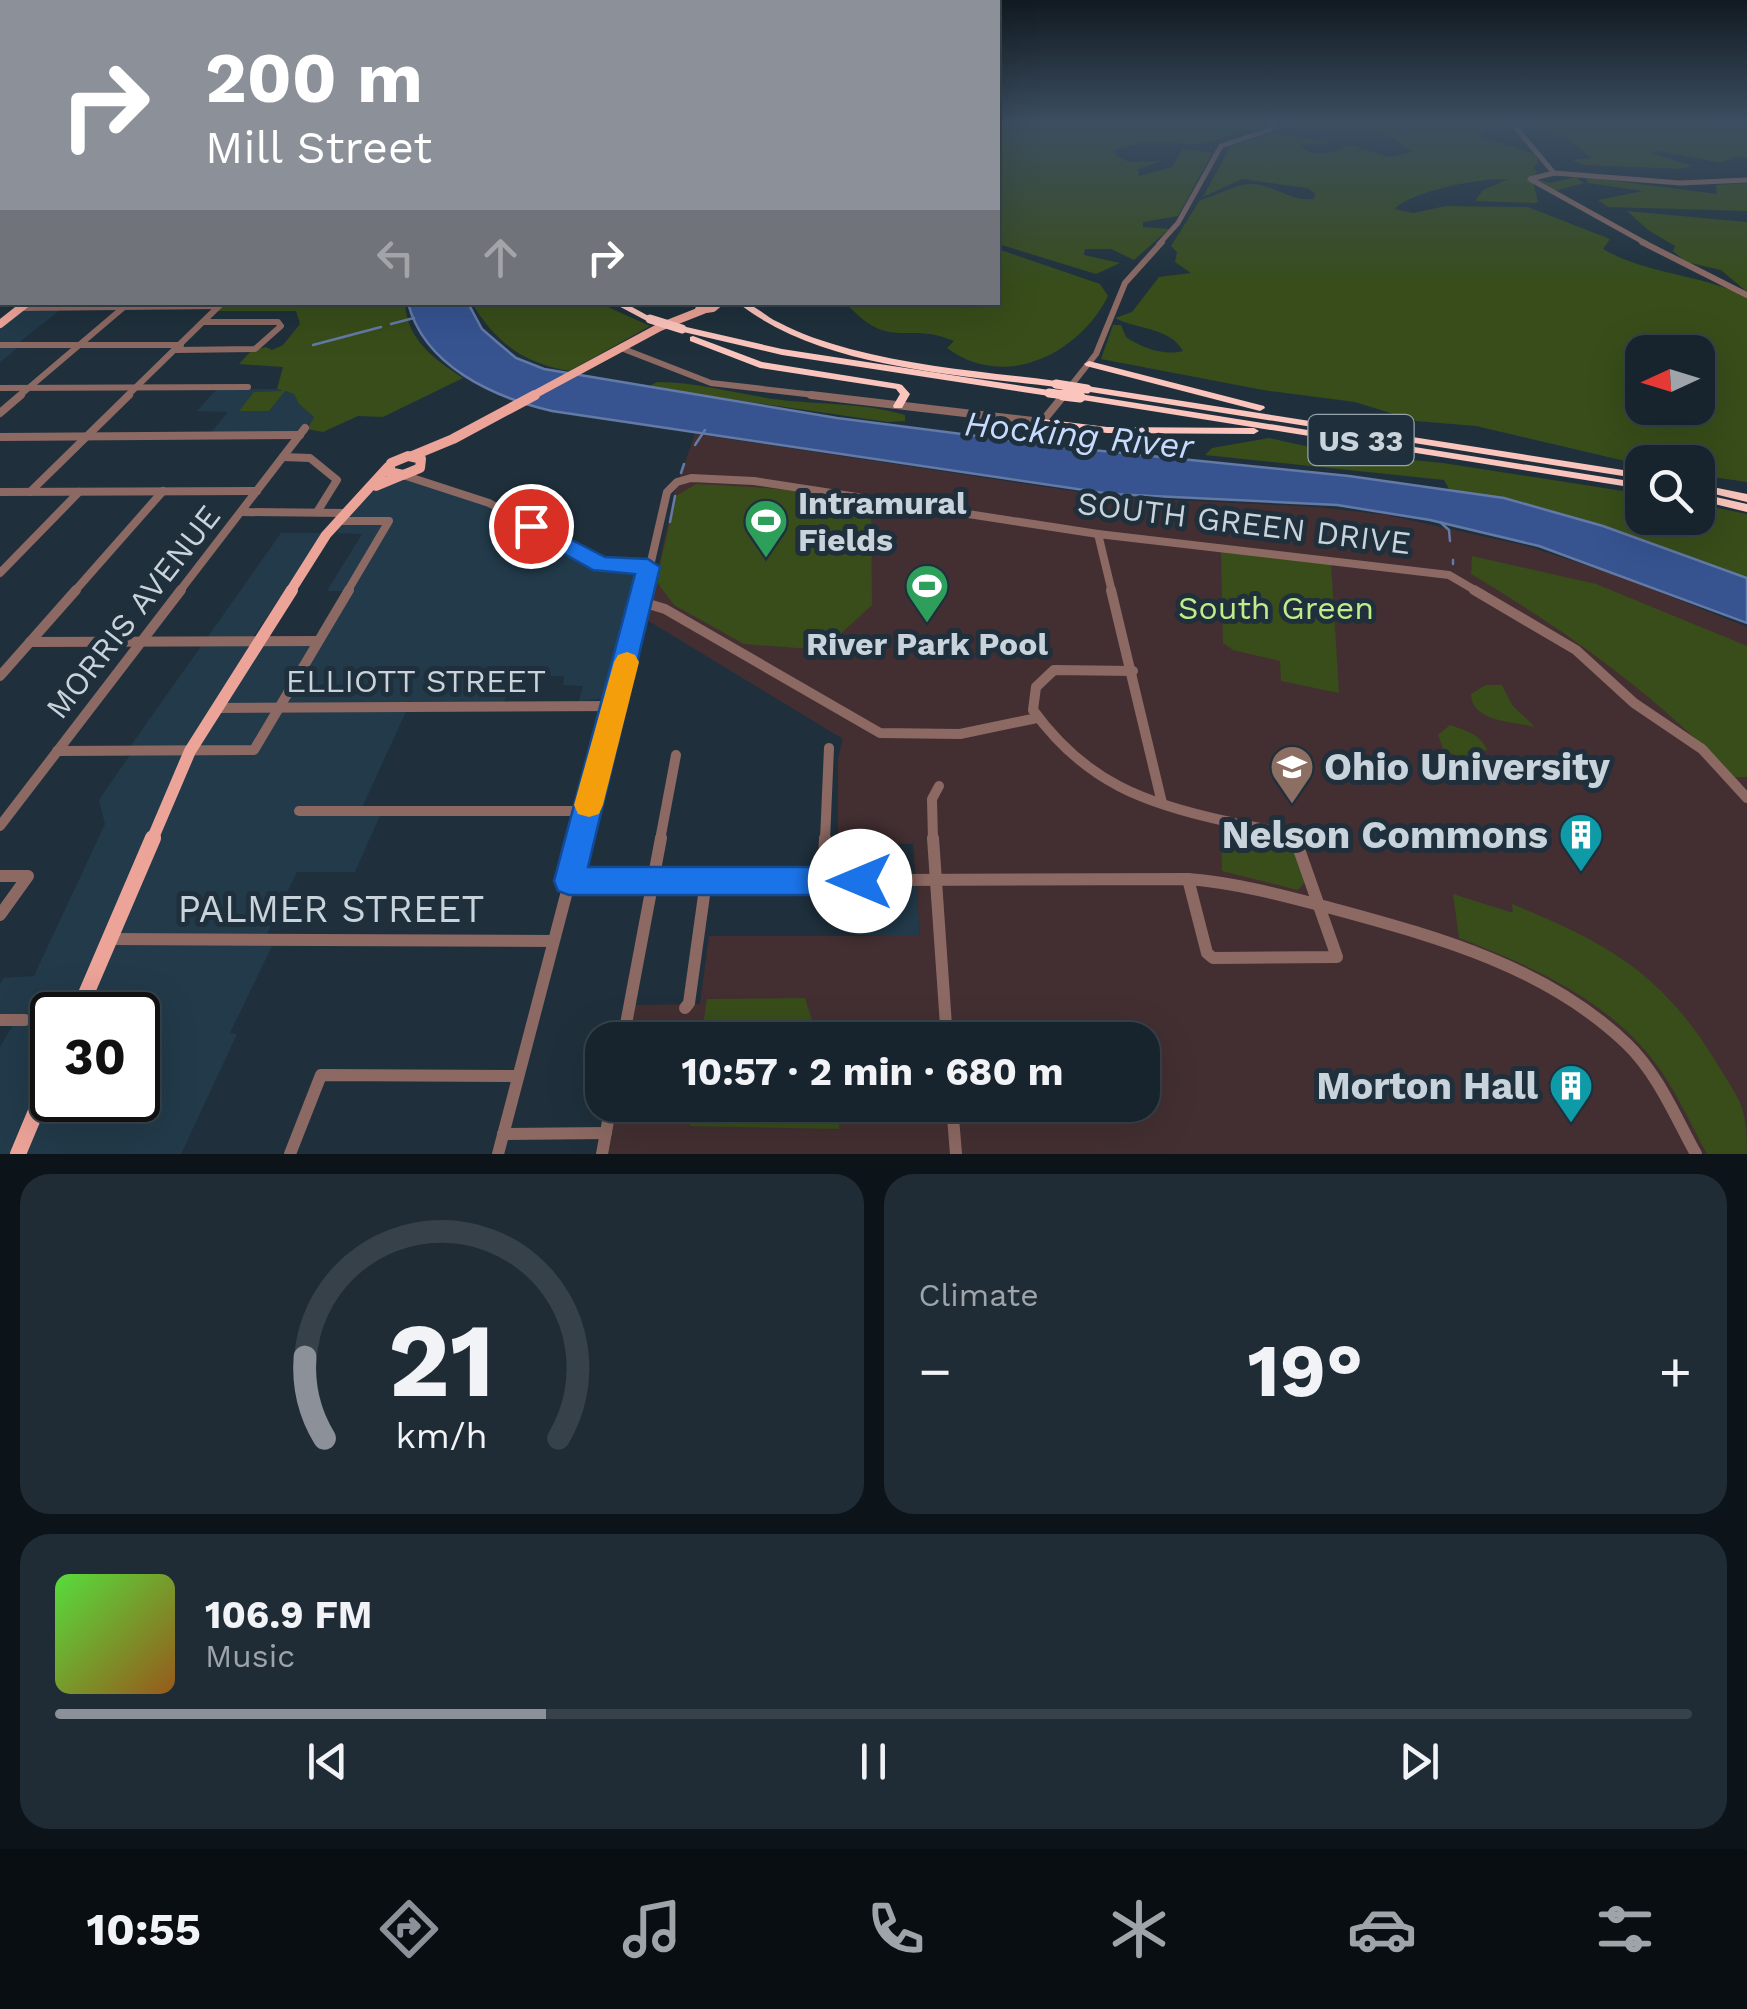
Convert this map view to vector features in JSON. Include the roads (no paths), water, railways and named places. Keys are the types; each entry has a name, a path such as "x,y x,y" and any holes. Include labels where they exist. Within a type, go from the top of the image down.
{"highway":[{"path":"621,305 747,362 898,387 905,394 898,406"},
{"name":"US 33","path":"746,305 782,329 847,350 1625,483"},
{"name":"US 33","path":"679,330 782,352 1052,388"},
{"path":"1089,364 1356,429"},
{"name":"US 33","path":"1083,393 1356,429 1625,473"},
{"path":"1042,422 1107,430 1257,431 1384,445"},
{"path":"1715,491 1747,498"},
{"path":"1715,501 1747,508"}],"main road":[{"path":"1,322 23,305"},
{"path":"660,327 688,305"},
{"path":"691,305 703,310"},
{"path":"87,992 190,751 273,619 344,517 388,467 395,460 453,440 660,327 714,305"},
{"path":"344,517 376,486 421,466 453,440"},
{"path":"412,456 421,459 421,466"},
{"path":"388,467 390,473 401,476"},
{"path":"18,1154 31,1122"}],"street":[{"path":"620,348 712,384 1042,422 1089,364 1124,283 1178,223 1204,176"},
{"path":"1541,176 1530,179 1676,261 1747,295"},
{"path":"1598,176 1680,183 1747,180"},
{"path":"30,492 220,306 74,305"},
{"path":"0,413 124,306"},
{"path":"0,346 255,349 281,326 274,322 203,322"},
{"path":"0,388 248,386"},
{"name":"MORRIS AVENUE","path":"0,826 302,432 87,436"},
{"path":"0,437 87,436"},
{"path":"283,457 310,458 337,480 317,512"},
{"path":"421,466 446,486"},
{"path":"401,476 446,486 498,507 601,564 648,567 498,1154"},
{"name":"SOUTH GREEN DRIVE","path":"648,567 667,492 677,482 691,478 742,480 1098,534 1294,554 1457,578 1574,650 1635,704 1702,749 1747,798"},
{"path":"2,494 257,491"},
{"path":"0,573 79,492"},
{"path":"2,672 162,492"},
{"path":"58,751 254,750 389,522 317,512 242,512"},
{"path":"1098,534 1162,803"},
{"path":"642,602 666,609 880,733 962,736 1037,718"},
{"path":"30,642 318,641"},
{"path":"1133,671 1076,668 1050,672 1040,681 1032,698 1037,718 1062,752 1116,790 1144,801 1295,838 1337,956 1213,958 1207,952 1188,879"},
{"name":"ELLIOTT STREET","path":"216,708 615,706"},
{"path":"823,881 829,748"},
{"path":"626,1022 676,754"},
{"path":"939,786 931,804 946,1022"},
{"path":"299,811 587,811"},
{"path":"0,876 28,876 0,915"},
{"path":"569,881 1188,879 1222,882 1300,900 1473,952 1561,994 1604,1023 1634,1050 1696,1154"},
{"path":"685,1008 689,1003 706,880"},
{"name":"PALMER STREET","path":"109,939 553,941"},
{"path":"0,1020 25,1020"},
{"path":"290,1154 322,1075 518,1076"},
{"path":"602,1154 608,1122"},
{"path":"953,1122 956,1154"},
{"path":"503,1134 606,1133"}],"water":[{"path":"409,305 469,305 482,329 516,358 544,369 837,418 1063,447 1349,476 1504,498 1603,526 1747,578 1747,623 1539,546 1430,520 1337,505 1111,494 552,411 485,387 445,361 429,344"}],"waterway":[{"path":"391,324 414,318"},
{"path":"313,345 381,327"},
{"path":"695,445 705,430"},
{"path":"681,473 684,464"},
{"path":"670,522 675,496"},
{"path":"879,518 880,508"},
{"path":"1440,522 1449,530 1450,541"}],"place":[{"name":"Intramural Fields","path":"766,559"},
{"name":"River Park Pool","path":"927,624"},
{"name":"Ohio University","path":"1292,805"},
{"name":"Nelson Commons","path":"1581,873"},
{"name":"Morton Hall","path":"1571,1124"}],"water label":[{"name":"Hocking River","path":"1079,435"}],"park label":[{"name":"South Green","path":"1276,608"}]}
